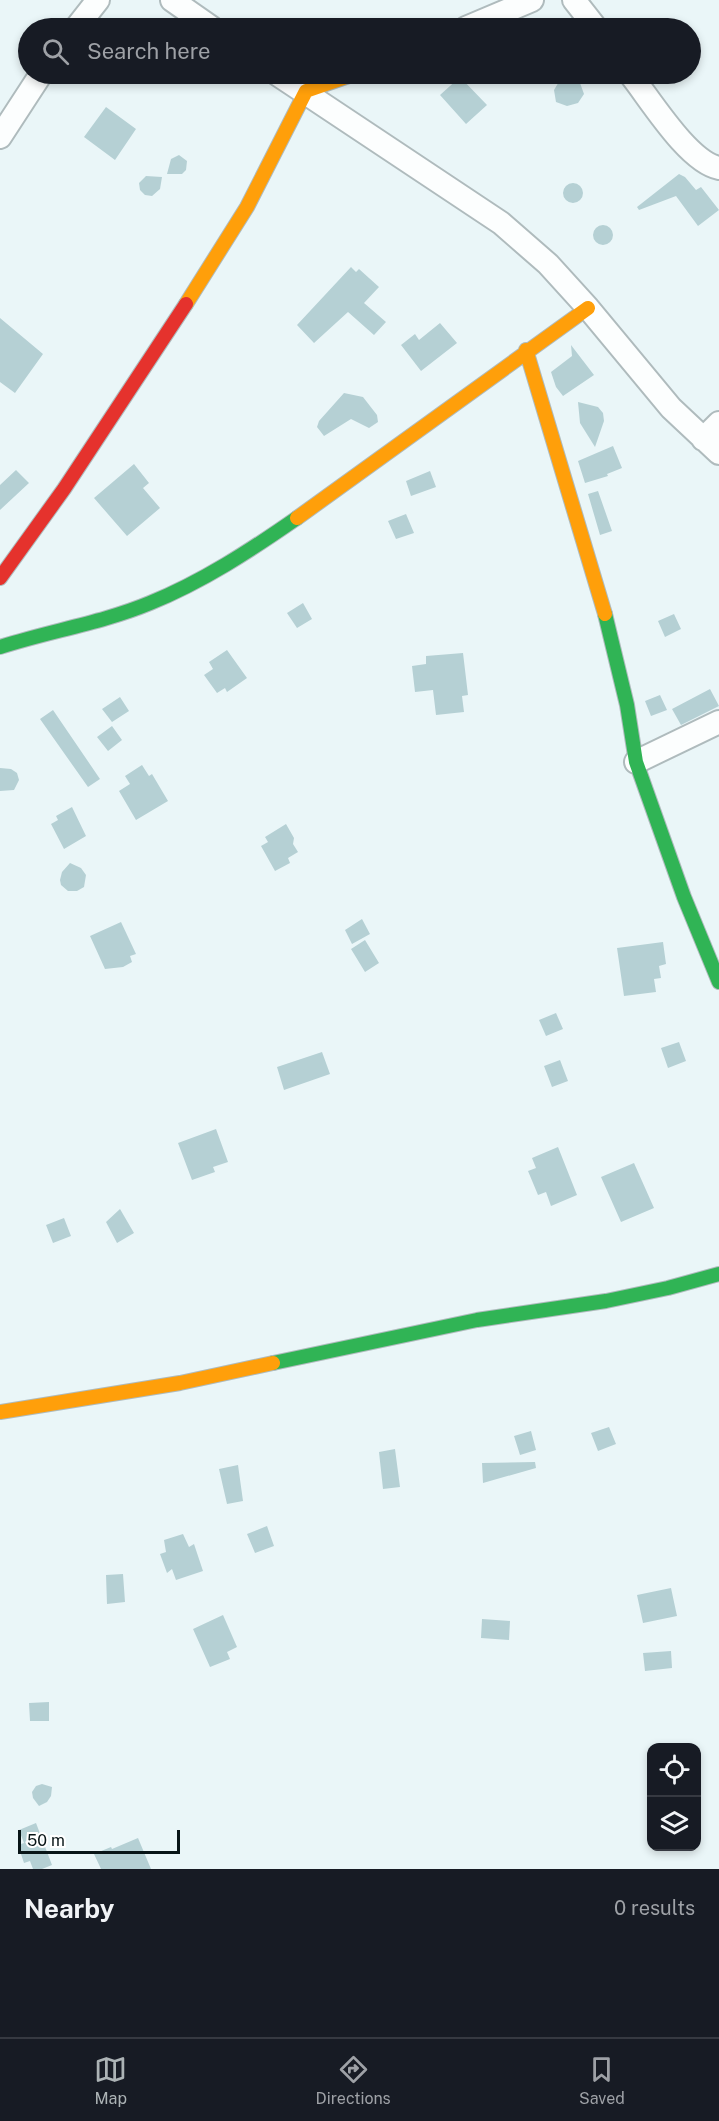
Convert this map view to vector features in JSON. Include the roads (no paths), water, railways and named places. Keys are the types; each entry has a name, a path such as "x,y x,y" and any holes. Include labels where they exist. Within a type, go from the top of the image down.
{"street":[{"path":"84,18 98,0"},
{"path":"172,0 198,18"},
{"path":"490,18 532,0"},
{"path":"574,0 588,18"},
{"path":"0,137 34,84"},
{"path":"294,84 501,223 548,264 588,308 671,408 714,438"},
{"path":"0,578 64,489 206,273 247,207 306,91 326,84"},
{"path":"638,84 688,149 701,160 719,168"},
{"path":"0,646 145,605 184,586 268,538 328,498 526,351 588,308"},
{"path":"526,351 603,608 627,705 636,762 684,897 719,982"},
{"path":"636,762 719,722"},
{"path":"0,1412 180,1383 477,1320 606,1301 719,1274"}]}
